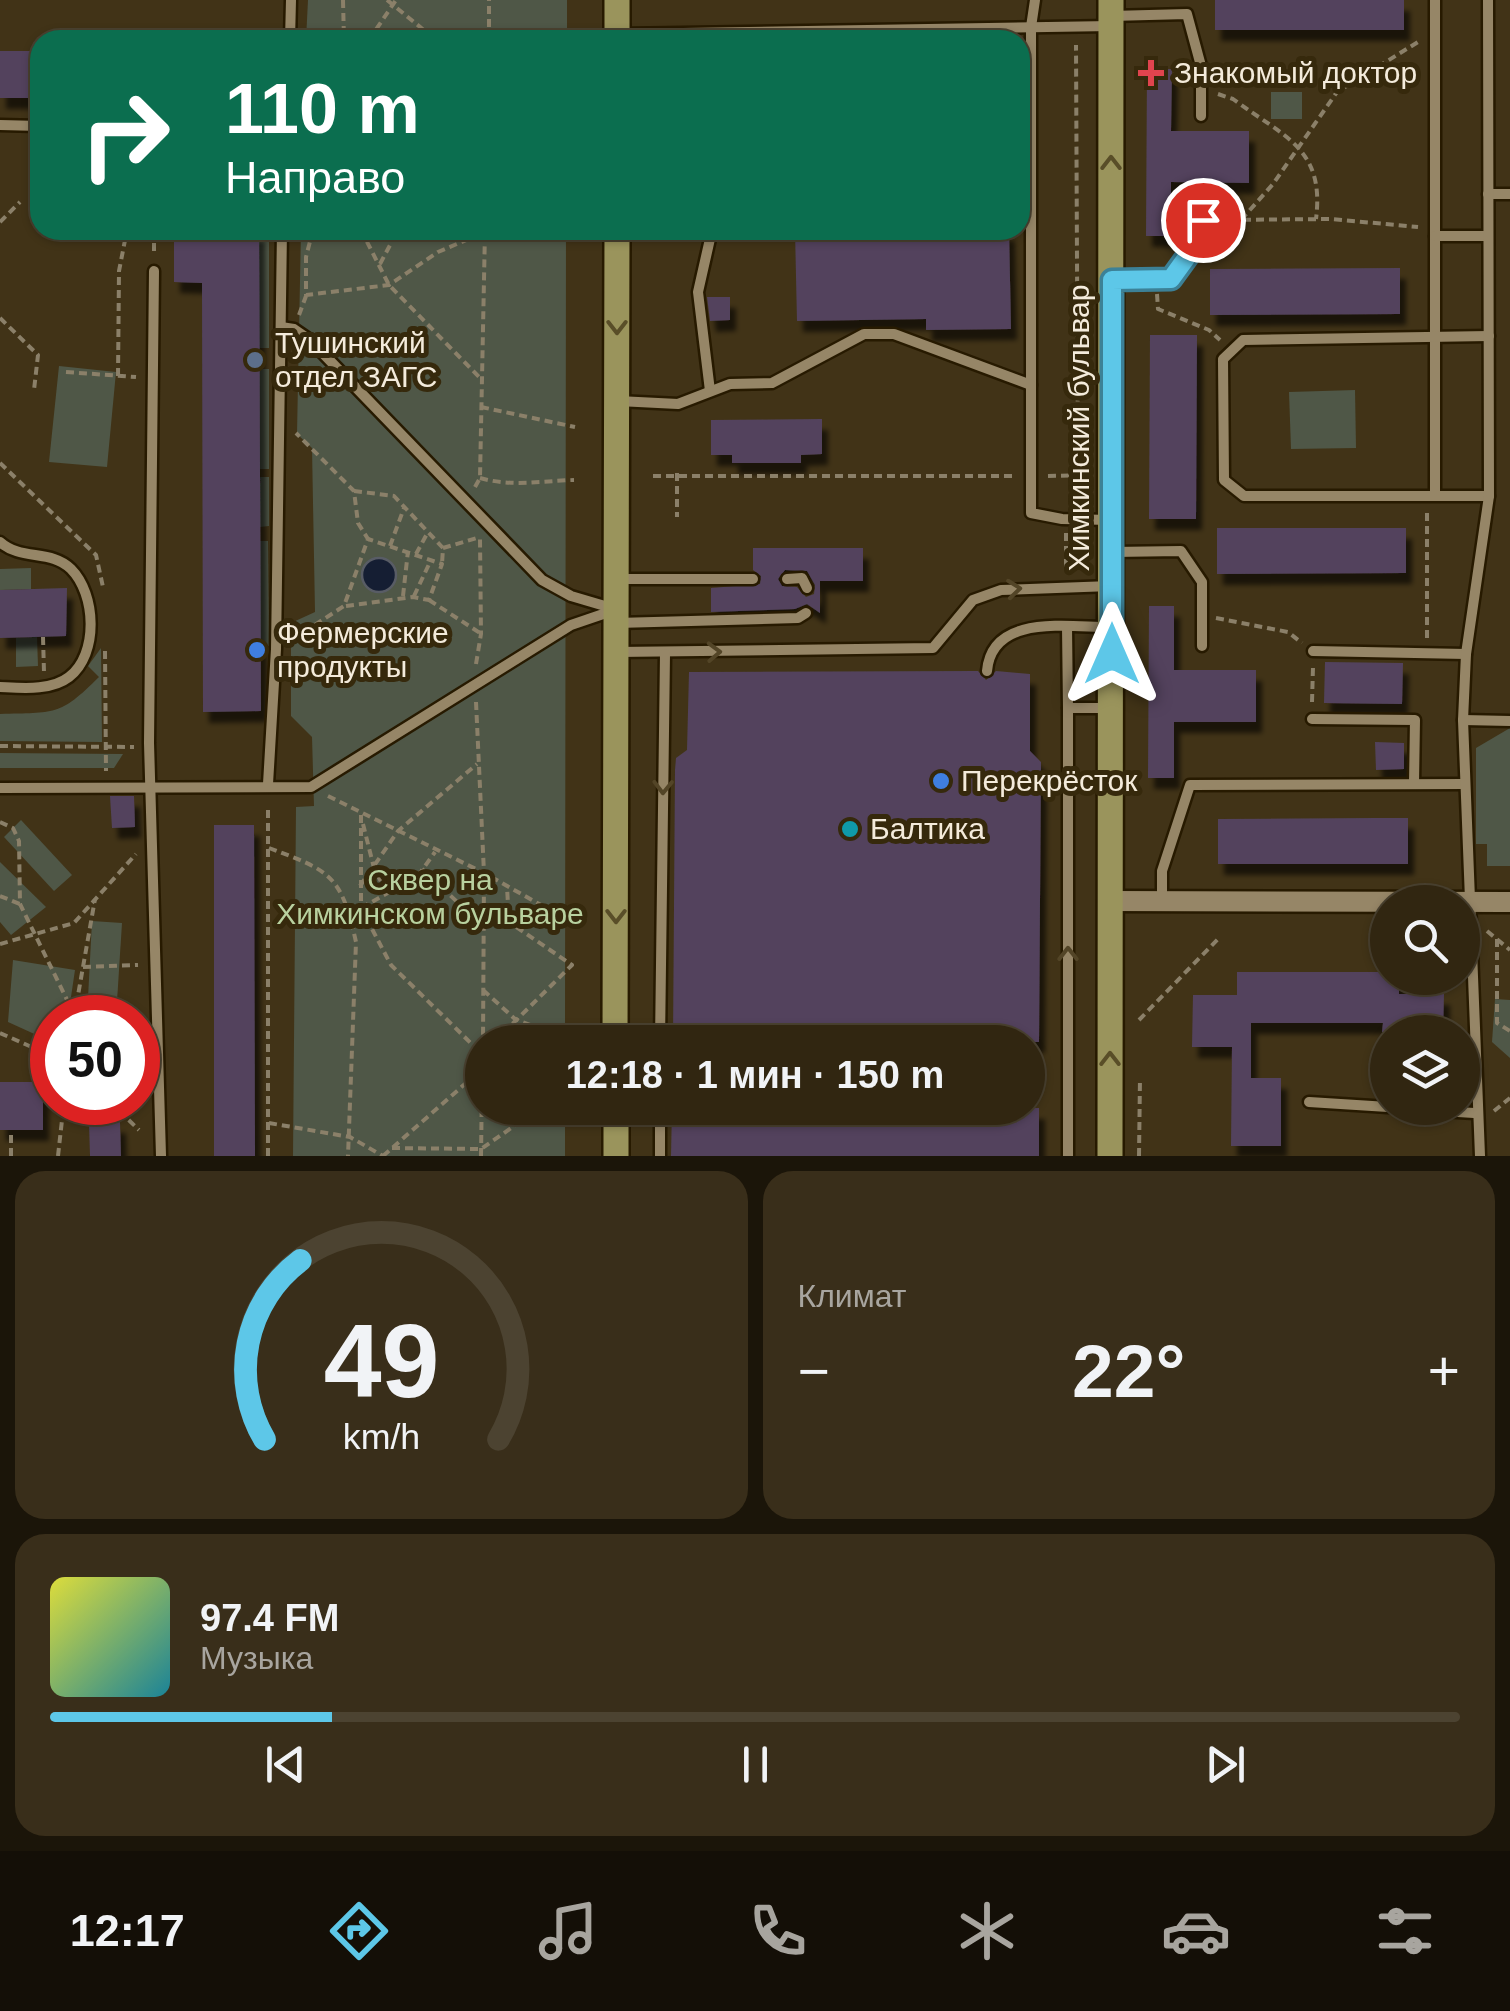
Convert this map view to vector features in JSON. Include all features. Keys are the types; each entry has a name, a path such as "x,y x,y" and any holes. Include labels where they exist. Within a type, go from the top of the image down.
{"main road":[{"path":"617,30 618,0"},
{"name":"Химкинский бульвар","path":"1110,14 1110,1156"},
{"path":"615,1025 617,240"},
{"path":"616,1125 616,1156"}],"street":[{"path":"1111,901 1370,902"},
{"path":"1480,902 1510,902"}],"lane":[{"path":"290,30 291,0"},
{"path":"1035,0 1031,27 1032,512 1112,520"},
{"path":"1431,494 1435,0"},
{"path":"1468,885 1462,720 1466,654 1489,496 1488,0"},
{"path":"936,30 1031,27 1110,14 1187,14 1202,84 1202,116"},
{"path":"0,125 30,126"},
{"path":"1488,194 1510,194"},
{"path":"1112,280 1171,279 1192,250 1203,220"},
{"path":"1435,236 1488,236"},
{"path":"268,784 276,649 282,240"},
{"path":"710,240 698,292 710,390"},
{"path":"154,271 149,746 161,1156"},
{"path":"281,328 294,329 310,340 542,580 616,616"},
{"path":"617,401 678,404 730,384 772,384 864,334 894,334 1032,385"},
{"path":"1489,336 1243,340 1223,359 1224,480 1244,496 1489,496"},
{"path":"0,542 12,554 52,558 70,568 89,608 90,634 84,659 70,677 44,686 0,687"},
{"path":"1112,552 1182,551 1202,582 1202,646"},
{"path":"787,578 802,578 806,588"},
{"path":"616,579 753,579"},
{"path":"616,652 933,648 973,600 1001,590 1112,586"},
{"path":"0,788 311,786 571,626 616,616 798,618 806,613"},
{"path":"1067,627 1068,1156"},
{"path":"986,671 988,651 1000,638 1016,630 1112,627"},
{"path":"1313,651 1466,654"},
{"path":"660,1025 665,654"},
{"path":"1068,708 1112,708"},
{"path":"1312,718 1415,720 1414,783"},
{"path":"1462,720 1510,721"},
{"path":"1162,902 1162,871 1190,785 1464,784"},
{"path":"1309,1102 1370,1106"},
{"path":"660,1125 660,1156"},
{"path":"1476,1125 1480,1156"}],"path":[{"path":"343,0 344,30"},
{"path":"387,0 425,30"},
{"path":"488,30 490,0"},
{"path":"376,30 394,2"},
{"path":"1241,220 1273,184 1336,92 1435,32"},
{"path":"1066,567 1068,518 1078,476 1076,40"},
{"path":"1202,84 1356,80"},
{"path":"1202,84 1233,99 1313,162 1319,194 1316,219"},
{"path":"0,222 20,202"},
{"path":"1203,220 1316,219 1416,226 1435,236"},
{"path":"66,372 117,376 119,272 125,240"},
{"path":"154,240 154,271"},
{"path":"310,240 306,257 306,295 389,285 460,241"},
{"path":"380,264 393,240"},
{"path":"474,492 480,478 485,240"},
{"path":"367,242 389,285 482,380"},
{"path":"119,272 131,271"},
{"path":"1157,279 1158,309 1209,330 1232,351"},
{"path":"0,318 38,355 34,390"},
{"path":"482,407 574,427"},
{"path":"278,429 292,429 354,491 394,496 443,548 442,564 429,600"},
{"path":"677,474 677,516"},
{"path":"653,476 1078,476"},
{"path":"480,478 511,487 535,480 574,480"},
{"path":"354,491 358,524 368,539 442,564"},
{"path":"1427,653 1431,494"},
{"path":"390,546 404,507"},
{"path":"474,524 480,537 481,634 475,674"},
{"path":"416,554 428,532"},
{"path":"443,548 480,537"},
{"path":"344,606 368,539"},
{"path":"403,598 408,551"},
{"path":"414,596 431,560"},
{"path":"276,649 344,606 414,596 429,600 481,634"},
{"path":"1202,616 1288,632 1313,651 1312,718"},
{"path":"43,637 44,686"},
{"path":"476,702 484,873 483,1025"},
{"path":"0,746 149,746"},
{"path":"360,886 398,831 478,763"},
{"path":"268,784 268,1156"},
{"path":"311,786 361,815 484,873 573,923"},
{"path":"361,815 374,868 387,893"},
{"path":"361,815 360,905 391,965 465,1037"},
{"path":"0,822 13,828 19,841 20,904 39,935 65,995"},
{"path":"0,944 74,923 128,860 152,842"},
{"path":"268,848 324,868 348,908 356,942 348,1156"},
{"path":"348,908 387,893 422,869 436,850"},
{"path":"422,869 484,926"},
{"path":"507,887 508,922 572,965 510,1025"},
{"path":"0,896 20,904"},
{"path":"78,995 95,898"},
{"path":"1488,931 1510,950"},
{"path":"1497,939 1497,1023 1510,1031"},
{"path":"1140,1020 1218,940"},
{"path":"83,966 120,966"},
{"path":"483,990 515,1019 530,1025"},
{"path":"0,1033 30,1046"},
{"path":"1138,1156 1140,1078"},
{"path":"269,1123 350,1138 383,1156 465,1084"},
{"path":"58,1156 61,1125"},
{"path":"135,1125 140,1130"},
{"path":"481,1125 481,1153"},
{"path":"392,1148 481,1153 518,1125"},
{"path":"11,1130 11,1156"}],"green space":[{"path":"308,0 567,0 567,30 306,30"},
{"path":"1271,92 1302,92 1302,119 1271,119"},
{"path":"259,240 269,240 269,348 259,348"},
{"name":"Сквер на Химкинском бульваре","path":"301,240 566,240 565,1025 465,1025 465,1125 565,1125 565,1156 293,1156 296,807 314,806 312,737 291,716 291,623 315,612 312,448 297,434"},
{"path":"59,366 116,372 107,467 49,462"},
{"path":"259,369 269,369 269,469 260,469"},
{"path":"1355,390 1356,448 1291,449 1289,392"},
{"path":"260,477 269,477 269,526 260,527"},
{"path":"260,541 268,541 269,646 260,646"},
{"path":"31,568 31,589 0,590 0,569"},
{"path":"37,637 38,666 16,667 16,638"},
{"path":"101,648 102,742 0,741 0,714 55,710 86,690 99,677 88,666"},
{"path":"1510,728 1510,866 1487,866 1487,844 1476,844 1476,748"},
{"path":"0,753 123,754 114,768 0,768"},
{"path":"21,820 72,875 54,891 4,837"},
{"path":"0,862 46,907 11,935 0,922"},
{"path":"92,921 122,923 117,995 88,995"},
{"path":"13,960 75,970 71,995 30,995 30,1032 8,1022"},
{"path":"1495,999 1510,1000 1510,1058 1492,1042"}],"water":[{"path":"379,558 391,563 396,575 391,587 379,592 367,587 362,575 367,563"}],"building":[{"path":"1215,0 1404,0 1404,30 1215,30"},
{"path":"0,51 30,51 30,98 0,98"},
{"path":"1147,69 1172,69 1171,131 1249,131 1249,183 1171,182 1171,236 1146,236"},
{"path":"174,240 259,240 261,711 203,712 202,283 174,282"},
{"path":"795,240 1009,240 1011,329 926,330 926,319 797,321"},
{"path":"1400,268 1400,314 1210,315 1210,269"},
{"path":"707,297 730,297 730,320 710,321"},
{"path":"1150,335 1197,335 1196,519 1149,519"},
{"path":"822,419 822,454 801,455 801,463 732,463 732,455 711,455 711,420"},
{"path":"1217,528 1406,528 1406,573 1217,574"},
{"path":"753,548 863,548 863,581 820,581 820,613 807,604 795,609 711,612 711,588 760,584 761,576 753,570","holes":["785,570 807,571 815,585 814,594 806,597 797,587 782,586 778,579"]},
{"path":"67,588 66,636 0,638 0,590"},
{"path":"1149,606 1174,606 1174,670 1256,670 1256,722 1174,722 1174,778 1148,778"},
{"path":"1325,662 1403,663 1402,704 1324,703"},
{"path":"978,671 986,680 996,671 1030,674 1030,751 1041,762 1039,1025 673,1025 675,770 676,758 687,750 689,672"},
{"path":"1375,742 1404,743 1404,769 1376,770"},
{"path":"110,796 134,796 135,827 112,828"},
{"path":"1408,818 1408,864 1218,864 1218,819"},
{"path":"214,825 254,825 255,1156 214,1156"},
{"path":"1237,972 1370,972 1370,995 1444,995 1443,1015 1370,1015 1370,1023 1251,1023 1251,1078 1281,1078 1281,1146 1231,1146 1232,1047 1192,1047 1193,995 1237,995"},
{"path":"0,1082 30,1082 30,1125 43,1125 43,1130 0,1130"},
{"path":"89,1125 120,1125 121,1156 90,1156"},
{"path":"672,1125 1039,1125 1039,1156 671,1156"}],"place":[{"name":"Знакомый доктор","path":"1151,73"},
{"name":"Тушинский отдел ЗАГС","path":"255,360"},
{"name":"Фермерские продукты","path":"257,650"},
{"name":"Перекрёсток","path":"941,781"},
{"name":"Балтика","path":"850,829"}],"route":[{"path":"1112,654 1112,280 1171,279 1192,250 1203,220"}]}
